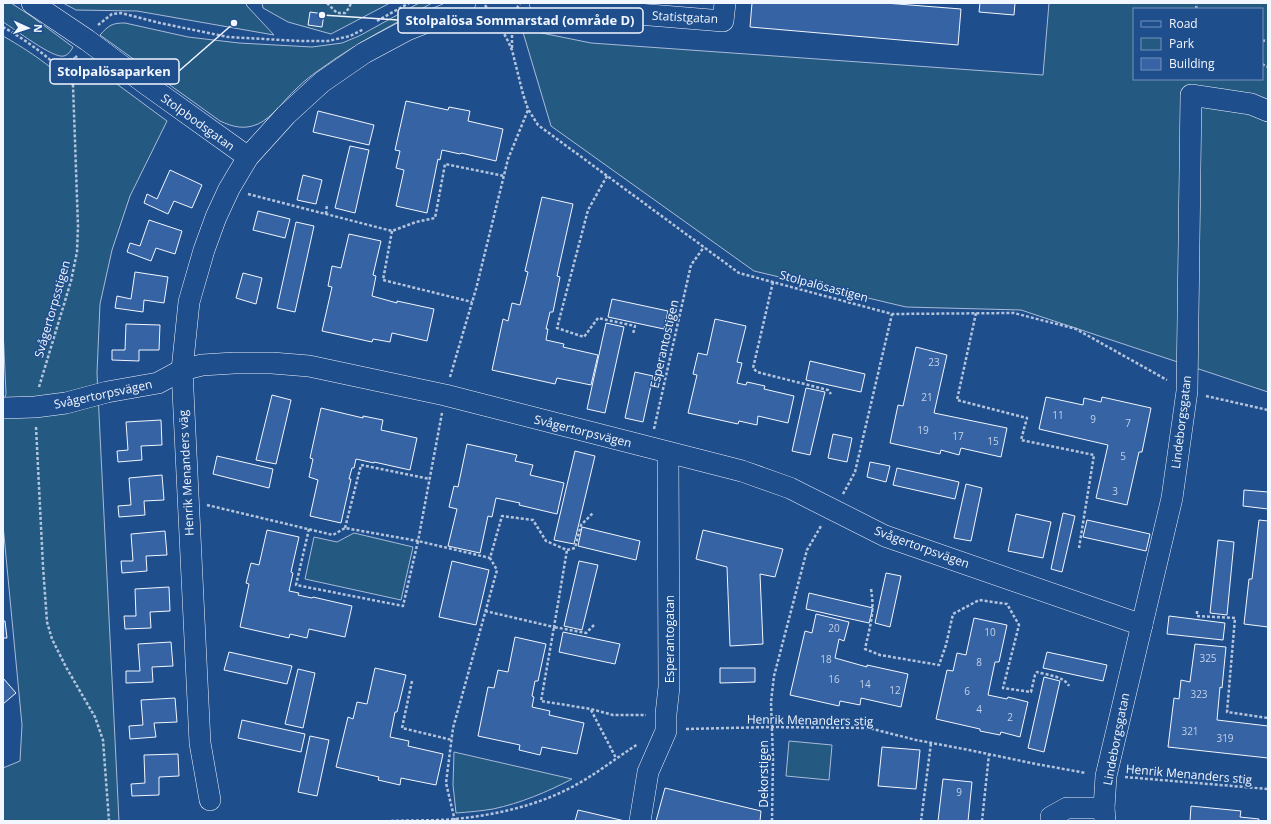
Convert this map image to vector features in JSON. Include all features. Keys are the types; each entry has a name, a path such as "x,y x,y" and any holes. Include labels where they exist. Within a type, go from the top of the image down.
{"street":[{"name":"Stolpbodsgatan","path":"32,3 87,40 248,157"},
{"name":"Henrik Menanders väg","path":"210,800 200,743 182,370 189,302 195,279 216,216 229,189 248,157 286,115 322,82 364,53 407,30 447,14 465,3"},
{"name":"Statistgatan","path":"540,3 552,7 584,6 724,21 725,3"},
{"name":"Lindeborgsgatan","path":"1105,814 1106,776 1172,498 1187,391 1191,95 1251,104 1268,111"},
{"name":"Svågertorpsvägen","path":"3,408 35,407 66,403 107,392 158,383 182,370 202,365 272,363 309,366 445,396 742,471 790,488 885,536 1142,625"},
{"name":"Esperantogatan","path":"640,821 648,772 666,722 669,687 660,451"},
{"path":"1051,821 1051,817 1067,808 1105,814"}],"path":[{"path":"327,3 337,13 345,13 351,3"},
{"path":"373,24 410,3"},
{"name":"Stolpalösastigen","path":"484,3 506,36 512,50 528,109 538,126 739,273 892,314 1014,313 1076,329 1187,391 1268,410"},
{"path":"512,50 512,32 520,3"},
{"name":"Svågertorpsstigen","path":"109,821 103,740 95,718 52,639 47,622 35,407 38,390 71,281 76,252 78,226 73,85 75,58 100,23 112,14 129,15 228,37 268,40 328,41 350,36 367,26"},
{"path":"3,27 54,62 69,78 73,85"},
{"path":"54,62 67,61 75,58"},
{"path":"229,189 392,231 416,222 435,218 445,164 504,176"},
{"path":"607,176 588,210 558,328 584,337 598,318 635,326 633,334"},
{"path":"326,214 327,204"},
{"path":"392,231 383,280 472,302"},
{"name":"Esperantostigen","path":"660,451 653,433 691,265 704,248"},
{"path":"773,282 753,368 756,372 828,390 831,394"},
{"path":"976,313 957,400 1027,418 1021,440 1094,455 1079,548"},
{"path":"345,528 360,465 430,479"},
{"path":"454,820 446,783 453,728 497,570 490,558 502,516 533,520 546,541 567,550 575,548 581,525 594,514"},
{"path":"309,529 296,585 403,606 418,541 490,558"},
{"path":"567,550 541,701 591,709 613,715 666,722"},
{"path":"872,589 874,604 865,649 880,655 939,665 946,645 953,614 978,600 1007,604 1019,625 1003,688 1030,692 1037,672 1063,679 1069,686"},
{"path":"486,611 586,633 594,625"},
{"path":"1197,611 1197,616 1235,618 1227,712 1268,718"},
{"path":"412,681 402,728 452,740"},
{"path":"591,709 616,758"},
{"name":"Henrik Menanders stig","path":"391,821 454,820 493,814 549,797 571,788 595,773 647,738 666,722 683,729 771,727 869,728 931,743 1106,776 1268,789"},
{"name":"Dekorstigen","path":"771,727 773,759 772,821"},
{"path":"921,821 931,743"},
{"path":"982,821 989,754"}],"green space":[{"path":"3,3 11,3 73,47 68,54 59,56 34,43 3,22"},
{"path":"63,3 246,3 247,6 274,35 137,11 76,10"},
{"path":"262,3 390,3 331,34 288,22 263,8"},
{"path":"419,3 432,3 362,42 335,59 302,83 269,117 258,124 248,127 229,125 220,121 100,35 111,25 125,23 188,37 239,43 312,47 342,43 359,36"},
{"path":"1049,3 1268,3 1268,392 1021,310 906,307 754,271 551,126 522,29 591,43 1043,75"},
{"path":"3,36 46,64 67,83 83,59 167,121 130,196 112,250 100,304 97,373 119,821 3,821 3,768 20,761 22,725 3,525 3,403 6,394 3,329"},
{"path":"354,533 413,547 401,600 305,579 314,537 337,542"},
{"path":"789,741 832,745 829,780 786,776"},
{"path":"454,752 572,779 543,793 514,804 493,809 456,813 453,785"}],"building":[{"path":"752,3 885,3 961,9 958,45 750,27"},
{"path":"980,3 1015,3 1014,15 979,12"},
{"path":"310,12 324,14 322,27 308,25"},
{"path":"406,101 448,110 449,107 470,111 468,121 503,129 496,161 442,150 440,160 438,159 427,213 396,206 404,170 396,168 400,151 395,150"},
{"path":"318,111 374,125 369,145 313,132"},
{"path":"350,146 369,150 355,213 335,208"},
{"path":"170,170 202,185 192,208 174,201 168,214 144,203 147,194 157,199"},
{"path":"303,175 322,180 316,204 297,200"},
{"path":"542,197 573,204 557,276 560,277 553,312 550,312 546,329 548,329 546,340 564,344 563,347 598,355 591,385 557,378 555,384 492,370 503,319 508,321 512,303 520,305 528,272 525,271"},
{"path":"258,211 290,219 285,238 253,230"},
{"path":"149,220 182,231 175,254 156,248 151,261 127,252 130,243 140,246"},
{"path":"296,222 314,226 295,312 277,308"},
{"path":"349,234 381,241 373,275 376,276 372,296 397,303 397,301 434,309 427,341 392,333 390,342 373,339 372,342 322,331 332,287 328,286 332,266 341,268"},
{"path":"135,272 168,277 164,303 144,300 143,312 115,308 117,296 131,299"},
{"path":"243,273 262,278 256,304 236,298"},
{"path":"612,299 668,311 664,329 608,317"},
{"path":"715,319 746,326 737,362 742,363 737,383 746,385 747,382 765,386 764,389 794,396 788,423 758,416 757,425 739,421 738,424 688,413 697,375 693,374 698,353 707,355"},
{"path":"606,323 624,327 605,413 587,409"},
{"path":"126,324 160,325 159,350 139,350 139,361 112,360 112,350 125,350"},
{"path":"916,347 947,355 934,413 1007,428 1001,457 961,448 959,455 941,450 940,454 890,443 898,405 903,406"},
{"path":"810,361 865,374 861,392 806,380"},
{"path":"635,372 653,376 643,422 625,418"},
{"path":"806,388 825,392 810,455 792,451"},
{"path":"272,395 291,400 276,464 256,460"},
{"path":"1046,397 1083,405 1084,398 1101,402 1102,397 1151,408 1142,452 1139,452 1127,505 1096,498 1108,445 1039,429"},
{"path":"321,408 363,418 363,416 383,420 381,430 417,438 410,470 356,459 349,479 351,479 341,523 310,516 318,480 309,477 313,459 310,458"},
{"path":"161,420 162,445 141,446 142,460 118,462 117,451 128,450 126,422"},
{"path":"833,434 852,438 847,462 828,458"},
{"path":"467,444 517,455 515,461 533,465 530,475 564,483 557,514 519,505 520,503 496,498 492,517 488,516 480,553 448,546 457,509 449,507 454,486 458,487"},
{"path":"575,451 595,456 574,544 554,540"},
{"path":"217,456 273,469 269,488 213,474"},
{"path":"870,462 890,466 886,482 867,477"},
{"path":"897,468 959,482 955,499 893,485"},
{"path":"162,475 164,500 144,501 145,515 119,517 118,506 131,505 129,478"},
{"path":"966,484 982,488 971,541 954,538"},
{"path":"1244,490 1268,492 1268,509 1243,506"},
{"path":"1063,513 1075,516 1062,572 1051,569"},
{"path":"1016,514 1051,522 1043,558 1008,551"},
{"path":"1087,520 1150,534 1146,551 1083,537"},
{"path":"1259,520 1268,521 1268,627 1244,624 1249,579 1252,579"},
{"path":"582,527 640,541 636,560 578,546"},
{"path":"267,530 299,537 291,572 293,573 289,591 299,593 298,595 352,606 345,637 309,629 307,638 290,634 289,638 240,627 249,584 246,583 251,563 259,565"},
{"path":"703,530 783,549 775,577 760,574 763,644 730,646 727,567 696,559"},
{"path":"165,531 167,555 146,556 147,571 122,573 121,561 133,561 131,534"},
{"path":"1218,540 1234,542 1227,615 1210,613"},
{"path":"452,561 489,570 476,625 439,617"},
{"path":"579,561 598,565 582,630 564,626"},
{"path":"886,573 901,576 890,627 875,623"},
{"path":"169,587 170,611 150,612 151,628 125,629 124,616 136,616 135,589"},
{"path":"809,593 873,608 869,623 806,609"},
{"path":"816,614 849,622 844,641 839,639 835,658 867,667 867,665 908,674 901,707 861,698 860,705 840,701 839,706 790,695 805,631 812,633"},
{"path":"1169,616 1225,623 1223,640 1167,634"},
{"path":"974,618 1007,625 999,662 995,662 988,695 1007,699 1008,697 1028,702 1020,737 1001,732 1000,735 980,731 980,729 936,719 947,670 953,671 957,653 966,655"},
{"path":"3,621 5,621 7,638 3,638"},
{"path":"563,632 620,644 615,664 559,652"},
{"path":"515,637 546,644 538,681 535,681 532,696 534,697 532,707 550,711 549,715 584,723 577,754 542,747 540,755 519,750 520,745 478,736 488,687 494,688 498,670 508,672"},
{"path":"171,642 173,666 152,667 153,682 126,683 126,671 140,671 138,644"},
{"path":"1195,644 1226,647 1217,720 1268,726 1268,758 1168,747 1174,698 1179,699 1181,680 1190,682"},
{"path":"229,652 292,666 287,684 224,670"},
{"path":"1047,652 1107,665 1103,681 1043,668"},
{"path":"375,668 406,675 397,712 395,712 390,737 409,741 408,746 443,754 436,785 401,778 400,785 378,780 379,777 336,767 348,717 353,719 357,702 367,704"},
{"path":"720,668 755,668 755,682 720,683"},
{"path":"298,669 315,673 303,728 285,724"},
{"path":"1044,677 1060,681 1044,752 1028,748"},
{"path":"3,678 16,693 3,704"},
{"path":"175,698 177,722 154,723 156,737 130,739 129,726 143,725 141,700"},
{"path":"242,720 305,734 301,752 238,738"},
{"path":"310,736 329,740 317,796 298,792"},
{"path":"882,747 920,750 916,789 878,786"},
{"path":"178,754 179,776 159,777 159,795 132,796 131,784 145,783 144,755"},
{"path":"943,779 972,782 968,821 938,821"},
{"path":"665,788 761,811 760,821 656,821"},
{"path":"1191,806 1241,811 1240,817 1259,819 1259,821 1190,821"},
{"path":"578,810 625,821 575,821"}],"place":[{"name":"Stolpalösa Sommarstad (område D)","path":"322,15"},
{"name":"Stolpalösaparken","path":"234,23"}]}
